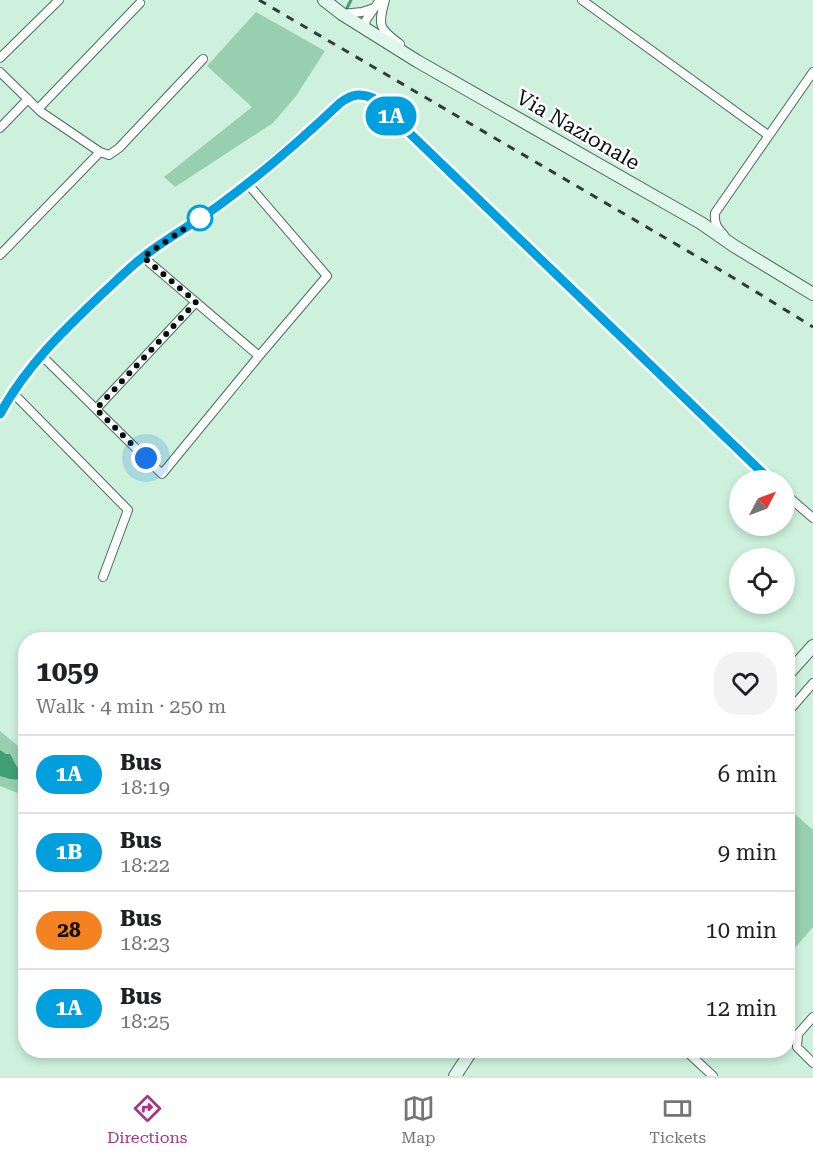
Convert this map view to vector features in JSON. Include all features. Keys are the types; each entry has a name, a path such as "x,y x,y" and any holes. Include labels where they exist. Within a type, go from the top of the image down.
{"main road":[{"name":"Via Nazionale","path":"324,0 342,14 417,61 701,223 813,294"},
{"path":"795,666 813,646"},
{"path":"455,1076 467,1058"}],"street":[{"path":"0,58 60,0"},
{"path":"364,28 366,20 380,0"},
{"path":"385,0 380,17 383,31 417,61"},
{"path":"582,0 592,3 768,135"},
{"path":"38,109 140,3"},
{"path":"342,14 374,8"},
{"path":"364,28 380,17"},
{"path":"0,72 38,109 100,152 109,154 119,148 203,59"},
{"path":"701,223 715,213 813,72"},
{"path":"0,414 12,392 41,355 72,322 143,257 221,204 347,98 363,94 373,98 760,470"},
{"path":"0,128 28,99"},
{"path":"0,255 100,152"},
{"path":"41,355 162,474 327,276 247,183"},
{"path":"715,213 714,221 718,229 734,246"},
{"path":"143,257 259,356"},
{"path":"96,409 196,302"},
{"path":"12,392 128,510 103,577"},
{"path":"795,502 813,518"},
{"path":"795,704 813,683"},
{"path":"813,1017 798,1034 797,1047 813,1063"},
{"path":"694,1058 713,1076"}],"shaded area":[{"path":"256,12 325,51 296,96 273,123 175,187 164,177 252,107 207,66"},
{"path":"0,731 18,746 18,793 0,786"},
{"path":"0,750 10,754 18,767 18,779 0,776"},
{"path":"795,814 813,830 813,927 795,948"}],"waterway":[{"path":"347,8 351,0"}],"railway":[{"path":"259,0 732,277 813,327"}],"bus line":[{"name":"1A","path":"0,414 12,392 41,355 72,322 143,257 221,204 278,158 340,103 354,95 363,94 373,98 759,470"}],"route":[{"path":"146,458 96,409 196,302 143,257 200,218"}]}
